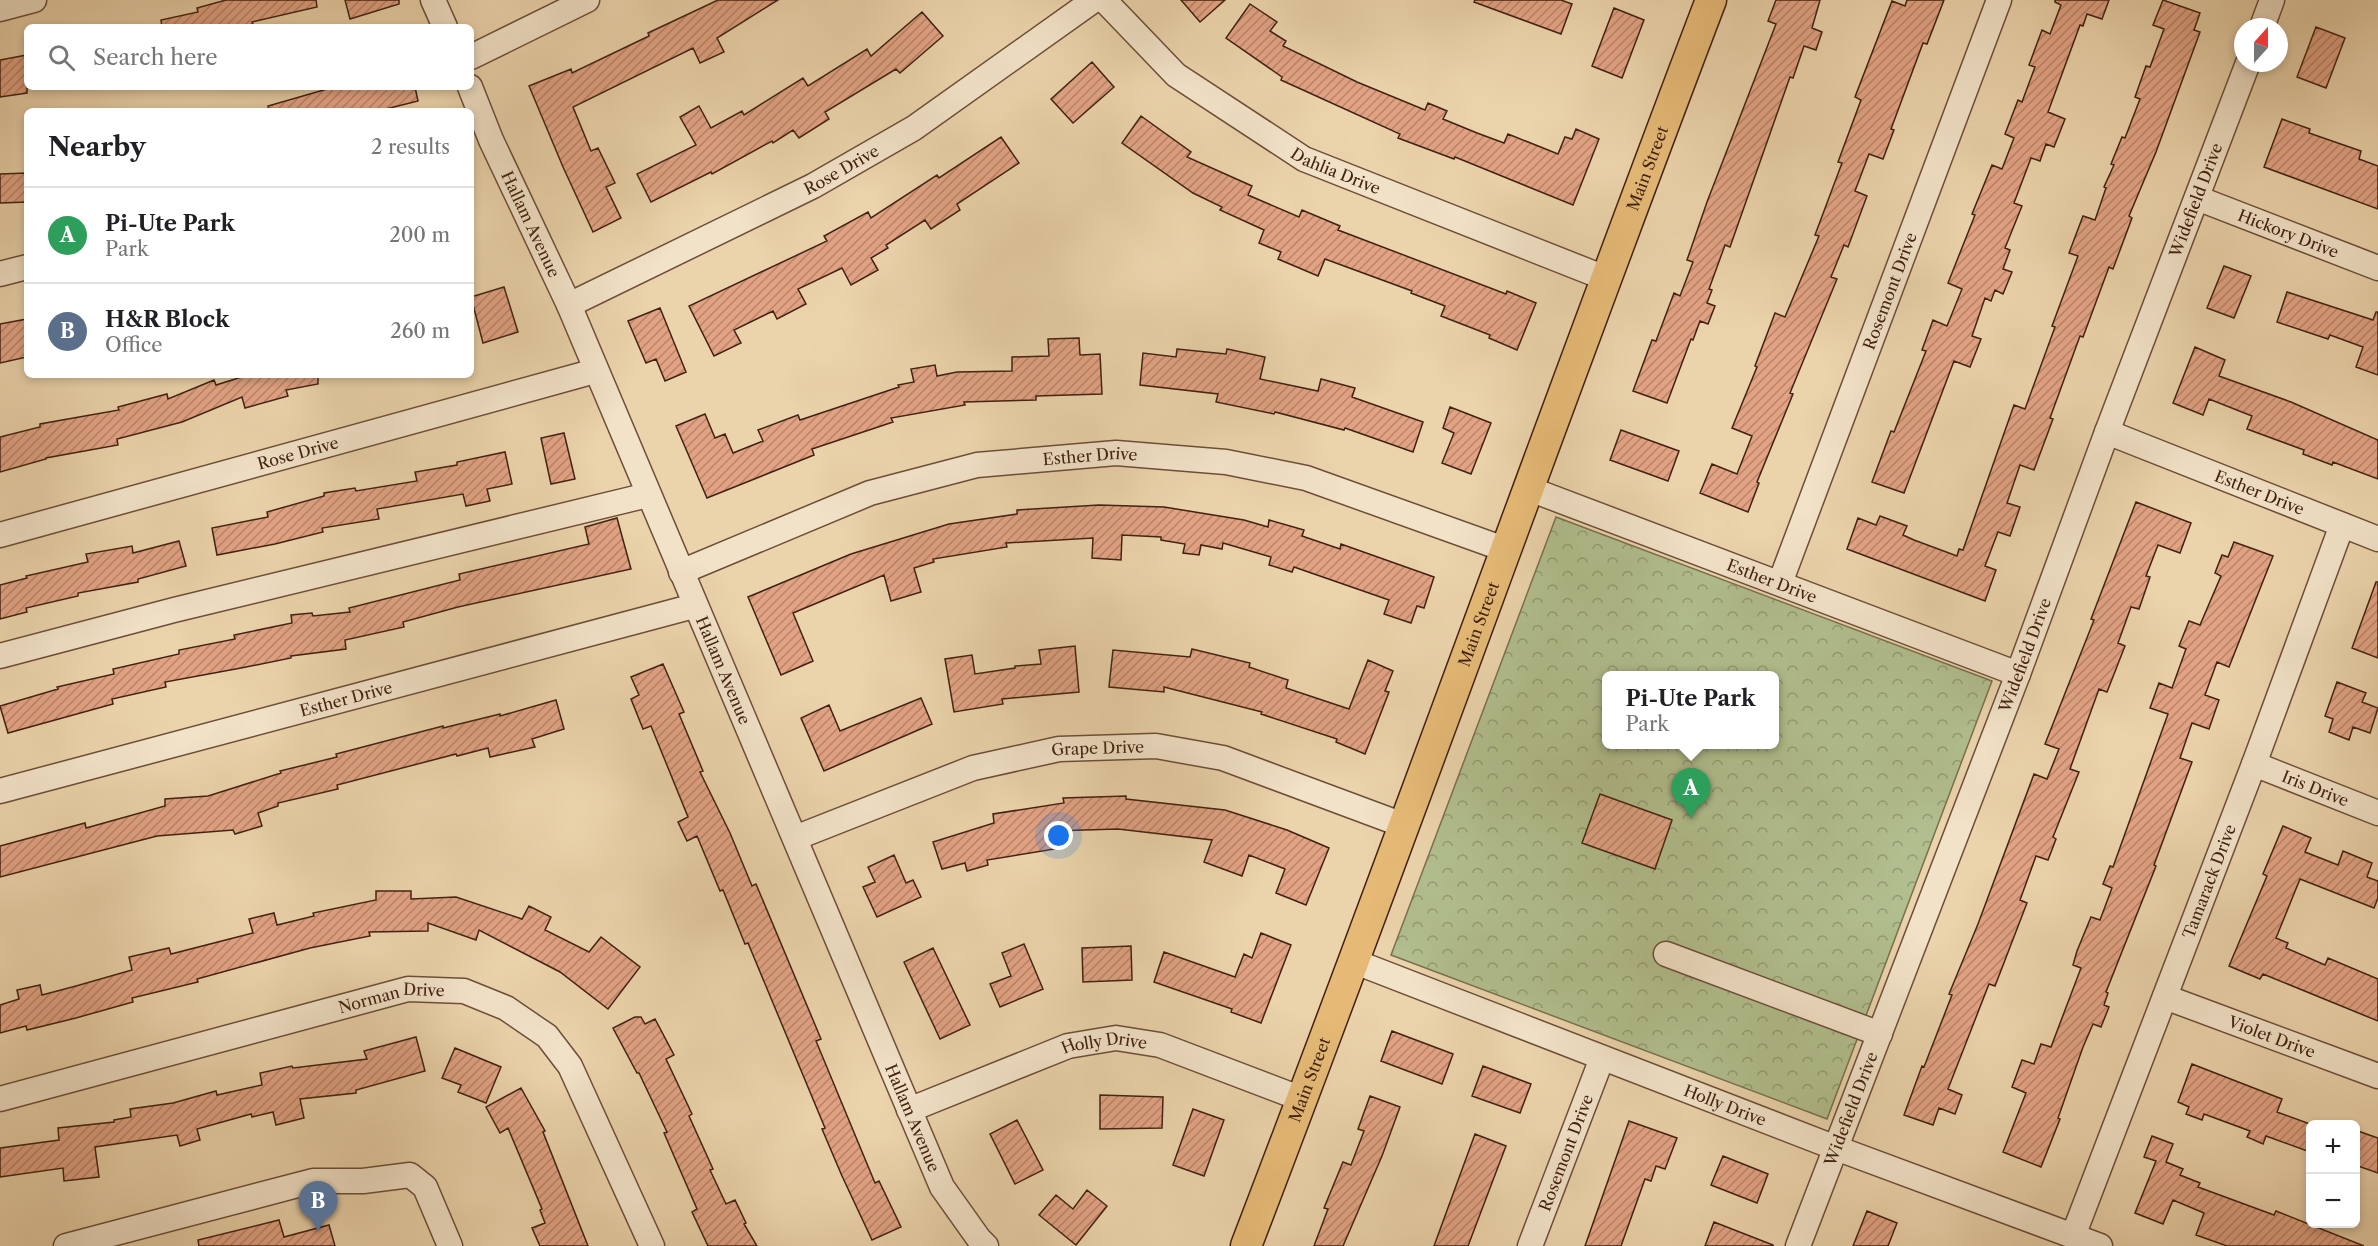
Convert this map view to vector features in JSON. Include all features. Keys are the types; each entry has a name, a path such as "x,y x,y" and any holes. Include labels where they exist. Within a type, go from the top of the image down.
{"main road":[{"name":"Main Street","path":"1246,1246 1705,2"}],"street":[{"path":"0,9 34,0"},
{"path":"433,0 444,24"},
{"path":"474,56 587,0"},
{"name":"Rose Drive","path":"569,305 813,186 914,128 1094,0"},
{"name":"Dahlia Drive","path":"1104,0 1176,75 1304,159 1605,278"},
{"name":"Rosemont Drive","path":"1780,583 1999,0"},
{"path":"2265,18 2272,0"},
{"name":"Widefield Drive","path":"1798,1246 2018,674 2107,432 2245,72"},
{"name":"Hallam Avenue","path":"471,90 481,143 569,305 694,606 795,838 942,1187 986,1246"},
{"name":"Hickory Drive","path":"2197,198 2378,268"},
{"path":"0,274 24,268"},
{"name":"Rose Drive","path":"0,535 595,371"},
{"name":"Esther Drive","path":"2107,432 2378,539"},
{"name":"Esther Drive","path":"681,572 870,493 977,465 1116,453 1226,462 1306,478 1504,549"},
{"name":"Esther Drive","path":"1527,488 2018,674"},
{"path":"0,656 195,604 648,495"},
{"name":"Tamarack Drive","path":"2073,1236 2343,525"},
{"name":"Esther Drive","path":"0,791 694,606"},
{"name":"Grape Drive","path":"795,838 973,768 1059,749 1156,746 1223,758 1403,825"},
{"name":"Iris Drive","path":"2254,764 2378,813"},
{"path":"1666,954 1880,1035"},
{"name":"Holly Drive","path":"1353,961 1836,1148 2100,1246"},
{"name":"Norman Drive","path":"0,1099 408,989 464,991 506,1008 547,1036 570,1066 652,1246"},
{"name":"Violet Drive","path":"2165,997 2378,1076"},
{"name":"Holly Drive","path":"909,1110 1068,1046 1116,1038 1160,1045 1302,1099"},
{"name":"Rosemont Drive","path":"1530,1246 1602,1058"},
{"path":"66,1246 313,1181 363,1181 410,1175 425,1187 450,1246"}],"green space":[{"path":"1556,517 1992,681 1827,1119 1391,955"}],"building":[{"path":"226,0 316,0 317,7 252,22 253,24 162,24 161,20 198,12 197,8"},
{"path":"345,0 399,0 399,4 350,19"},
{"path":"718,0 778,0 717,38 724,52 700,63 693,48 573,107 591,151 598,148 615,183 606,187 621,218 593,232 529,86 571,69 572,73"},
{"path":"1181,0 1225,0 1200,22"},
{"path":"1475,0 1561,0 1572,4 1561,34 1474,2"},
{"path":"1776,0 1820,0 1812,28 1822,32 1816,50 1804,46 1793,78 1790,77 1730,247 1725,245 1709,289 1712,290 1707,303 1715,306 1708,324 1700,321 1693,340 1691,339 1667,403 1633,391 1652,340 1656,341 1674,293 1680,296 1693,262 1687,260 1707,202 1776,24 1768,21"},
{"path":"1907,0 1944,0 1927,44 1923,43 1891,129 1894,130 1883,159 1869,154 1855,191 1867,196 1848,247 1844,245 1831,277 1837,279 1790,393 1793,394 1757,482 1759,483 1748,512 1700,493 1712,464 1737,474 1752,436 1732,428 1757,367 1755,366 1775,313 1785,317 1819,236 1815,235 1842,163 1838,162 1861,100 1855,97 1892,1 1905,6"},
{"path":"2055,0 2109,0 2102,19 2087,14 2083,26 2080,25 2048,112 2065,119 2054,147 2046,144 2040,161 2031,158 2014,203 2022,206 2005,248 2010,250 2003,269 2012,272 2003,294 1995,290 1991,301 1985,298 1972,336 1981,339 1970,367 1954,361 1904,493 1872,482 1891,431 1894,432 1926,351 1922,350 1933,320 1947,326 1962,289 1948,283 1992,165 2002,169 2014,138 2005,134 2018,100 2022,102 2035,67 2029,65 2042,30 2050,34 2061,5"},
{"path":"2163,0 2200,13 2194,30 2200,32 2156,152 2129,216 2132,218 2113,269 2109,267 2083,337 2080,336 2034,470 2020,465 2007,503 2020,507 2010,536 1998,532 1985,566 1996,570 1985,601 1847,549 1858,518 1876,525 1880,516 1907,526 1903,535 1914,540 1957,556 1959,549 1963,550 2014,405 2025,409 2055,327 2052,326 2078,256 2069,253 2083,216 2095,220 2106,188 2104,187 2114,165 2111,164 2122,137 2125,138 2140,99 2135,97 2146,66 2150,67 2164,29 2153,25"},
{"path":"1250,4 1277,22 1270,31 1286,41 1283,46 1357,82 1425,110 1428,103 1447,111 1443,119 1477,133 1504,143 1508,134 1558,154 1565,137 1572,139 1576,129 1599,139 1573,205 1455,157 1454,159 1398,138 1400,134 1281,80 1282,77 1226,38"},
{"path":"1614,8 1644,20 1622,78 1592,66"},
{"path":"922,12 943,36 900,73 896,69 825,112 829,119 799,138 793,130 773,143 772,141 712,174 711,172 651,202 637,174 696,145 680,117 699,106 711,128 742,111 744,115 803,78 808,86 867,49 871,56"},
{"path":"2316,27 2345,38 2326,88 2297,77"},
{"path":"24,56 24,90 27,90 27,93 0,97 0,60"},
{"path":"1092,62 1114,87 1073,123 1051,99"},
{"path":"324,90 416,90 418,101 390,108 268,108 268,106"},
{"path":"1141,116 1191,152 1187,157 1252,186 1248,195 1299,217 1302,210 1340,226 1338,230 1506,294 1507,291 1536,303 1517,350 1489,338 1490,335 1441,316 1445,306 1411,293 1412,291 1325,259 1318,276 1278,259 1281,252 1259,243 1264,230 1220,210 1222,207 1193,193 1122,143"},
{"path":"2282,119 2310,129 2309,133 2361,151 2359,159 2378,166 2378,209 2264,167"},
{"path":"1001,137 1019,163 957,204 960,210 931,229 925,220 886,245 888,248 871,258 878,270 851,285 842,268 798,289 806,304 777,319 773,311 734,330 741,343 714,356 689,306 827,241 824,236 868,212 871,218 937,175 939,178"},
{"path":"24,173 24,202 0,203 0,174"},
{"path":"2224,266 2251,276 2234,318 2207,308"},
{"path":"504,287 518,332 483,343 474,308 474,296"},
{"path":"2287,292 2373,320 2378,312 2378,375 2356,367 2363,347 2330,335 2328,339 2277,322"},
{"path":"660,308 686,372 665,381 656,359 646,363 628,321"},
{"path":"24,320 24,358 0,363 0,324"},
{"path":"1079,338 1080,355 1100,354 1102,394 1036,396 1036,400 964,402 965,405 891,418 893,422 812,449 814,455 707,498 676,426 705,414 715,438 725,434 733,453 763,441 758,430 798,415 800,420 899,387 898,385 914,382 911,369 935,365 937,376 957,372 1012,371 1012,357 1049,356 1048,339"},
{"path":"2195,347 2225,360 2219,376 2291,402 2378,440 2378,479 2333,462 2332,465 2303,454 2304,450 2247,429 2252,416 2209,399 2203,415 2173,403"},
{"path":"1177,349 1226,354 1227,349 1265,357 1260,379 1318,391 1321,379 1355,388 1352,397 1423,422 1413,452 1345,428 1344,430 1275,412 1274,414 1216,402 1218,394 1140,385 1143,353 1176,357"},
{"path":"238,378 318,378 318,384 286,390 288,396 245,408 242,397 182,422 117,439 118,445 46,458 0,472 0,437 40,427 40,424 119,410 118,407 167,394 168,399 214,380 216,385"},
{"path":"1450,407 1491,423 1471,474 1442,463 1454,433 1443,428"},
{"path":"1621,430 1679,451 1668,481 1610,460"},
{"path":"564,433 575,479 551,484 541,438"},
{"path":"505,452 512,484 487,489 490,501 466,506 463,494 377,509 379,519 322,528 323,532 217,555 212,528 268,517 267,512 324,496 324,493 355,488 356,491 417,481 415,472 457,465 457,462"},
{"path":"2136,502 2191,523 2180,553 2158,545 2146,576 2150,577 2139,609 2131,607 2118,643 2125,646 2107,692 2099,689 2070,769 2079,772 2053,837 2056,839 2048,860 2036,856 2020,900 2027,903 1995,986 1989,984 1948,1089 1962,1095 1955,1114 1939,1108 1933,1125 1904,1115 1952,995 1949,994 1978,924 2034,774 2047,779 2059,749 2045,744 2094,620 2091,619"},
{"path":"1099,505 1164,507 1244,520 1268,527 1269,520 1304,530 1302,536 1340,549 1341,544 1434,577 1424,608 1417,606 1411,623 1384,614 1389,600 1294,567 1292,572 1269,565 1271,557 1223,543 1222,549 1201,545 1199,555 1183,553 1185,544 1161,540 1161,537 1122,535 1121,560 1092,558 1093,538 1006,543 1007,547 933,559 934,562 914,568 921,592 891,601 884,575 793,613 813,661 781,675 748,597 851,554 949,524 1017,514 1017,510"},
{"path":"617,518 631,569 458,607 403,622 404,627 345,640 346,649 291,656 291,658 165,682 166,687 112,699 113,704 8,733 0,706 58,689 57,687 114,674 113,669 179,654 179,650 235,639 234,635 292,623 291,615 312,613 313,616 350,612 349,608 460,580 459,574 589,544 585,527"},
{"path":"179,541 186,566 138,579 138,582 78,593 78,596 26,608 27,612 0,619 0,585 27,578 26,576 88,562 86,554 132,546 133,553"},
{"path":"2234,542 2273,556 2229,667 2217,662 2205,695 2219,700 2209,729 2192,723 2180,758 2192,762 2154,865 2156,866 2106,992 2108,993 2104,1005 2109,1007 2101,1027 2093,1024 2083,1047 2058,1118 2060,1119 2041,1167 2003,1152 2026,1093 2012,1087 2022,1060 2034,1064 2041,1044 2051,1047 2081,968 2073,965 2077,951 2091,917 2100,920 2112,888 2103,884 2110,866 2113,867 2168,714 2150,708 2159,683 2172,688 2186,649 2179,646 2189,621 2200,625 2221,576 2215,573 2222,555 2228,557"},
{"path":"2376,582 2378,582 2378,658 2352,648"},
{"path":"1075,646 1079,692 1002,699 1003,704 954,712 945,659 972,655 975,674 1015,668 1015,666 1041,664 1039,650"},
{"path":"1192,649 1250,663 1249,667 1288,680 1286,688 1349,709 1368,660 1393,671 1385,691 1389,692 1365,754 1336,742 1337,739 1261,714 1262,712 1164,687 1164,692 1109,687 1113,650 1190,657"},
{"path":"663,664 684,712 679,714 703,771 700,772 730,833 752,886 756,884 821,1039 816,1041 875,1183 879,1181 901,1227 872,1240 822,1129 825,1128 748,943 745,944 723,890 720,891 697,836 687,841 678,822 688,817 651,726 643,729 631,699 639,695 631,677"},
{"path":"2337,682 2366,693 2362,702 2378,708 2370,733 2353,727 2349,740 2329,732 2333,719 2325,716"},
{"path":"921,698 932,724 824,771 801,718 829,705 840,731"},
{"path":"556,700 564,729 532,739 535,747 490,757 488,748 457,756 456,754 337,785 338,789 278,803 278,806 258,813 262,826 235,834 233,830 157,836 0,877 0,846 85,823 86,828 165,806 165,799 208,796 281,773 280,771 337,757 336,754 443,726 443,728 500,714 500,716"},
{"path":"1600,794 1672,820 1655,869 1582,843"},
{"path":"1126,796 1126,799 1225,810 1287,830 1329,848 1306,905 1276,893 1285,869 1249,855 1242,876 1204,862 1212,840 1118,829 1052,831 1055,849 987,860 988,865 967,871 965,863 942,869 933,842 994,823 993,814 1064,803 1063,798"},
{"path":"2283,826 2311,838 2305,852 2338,865 2343,851 2372,863 2367,877 2378,881 2378,898 2374,908 2300,879 2276,938 2288,943 2286,948 2325,965 2328,958 2378,979 2378,1021 2263,974 2260,979 2229,966 2267,876 2263,874"},
{"path":"894,855 906,883 913,880 921,897 877,917 863,887 875,882 868,867"},
{"path":"376,891 411,891 411,899 456,897 522,919 529,906 551,917 545,930 589,952 601,937 640,967 608,1009 560,972 479,930 476,940 428,923 428,931 369,932 370,936 310,948 197,979 198,982 132,998 133,1002 76,1018 27,1030 26,1026 0,1033 0,1005 19,999 17,990 40,985 42,995 76,986 132,970 129,957 169,948 171,954 253,933 249,919 274,913 277,925 314,916 313,913 376,900"},
{"path":"1261,933 1291,945 1261,1023 1231,1012 1232,1009 1154,982 1164,952 1235,977 1244,954 1252,958"},
{"path":"1024,944 1043,989 1000,1007 990,984 1011,976 1002,953"},
{"path":"1131,946 1132,980 1083,982 1082,948"},
{"path":"933,948 970,1025 940,1039 904,962"},
{"path":"635,1017 641,1017 645,1024 655,1019 674,1055 666,1059 692,1114 689,1116 713,1169 710,1170 726,1204 735,1200 746,1223 744,1224 757,1246 708,1246 692,1212 697,1209 664,1133 667,1132 639,1073 613,1028"},
{"path":"1392,1031 1453,1054 1442,1084 1381,1061"},
{"path":"416,1037 425,1071 356,1090 356,1093 300,1099 304,1118 276,1125 273,1112 252,1117 251,1114 197,1129 200,1140 180,1146 177,1135 95,1147 99,1177 64,1181 63,1168 0,1177 0,1148 59,1140 58,1128 114,1122 114,1120 131,1117 130,1109 173,1103 216,1091 217,1095 262,1085 260,1073 292,1066 293,1068 367,1059 364,1051"},
{"path":"455,1048 501,1067 486,1103 458,1092 461,1085 442,1078"},
{"path":"2192,1064 2282,1099 2277,1112 2306,1123 2306,1151 2266,1136 2263,1144 2247,1137 2250,1131 2204,1114 2202,1120 2186,1114 2189,1107 2178,1102"},
{"path":"1483,1066 1531,1084 1520,1113 1472,1096"},
{"path":"521,1088 545,1131 543,1132 588,1246 540,1246 532,1228 545,1223 540,1210 542,1209 508,1128 500,1133 486,1107"},
{"path":"1100,1095 1163,1097 1162,1128 1100,1129"},
{"path":"1370,1096 1400,1107 1382,1156 1343,1246 1314,1246 1328,1209 1324,1208 1343,1162 1351,1165 1364,1131 1358,1129"},
{"path":"1193,1109 1224,1120 1204,1176 1173,1165"},
{"path":"1017,1120 1043,1170 1015,1184 990,1134"},
{"path":"1629,1121 1677,1138 1665,1169 1656,1166 1651,1181 1645,1179 1621,1246 1585,1246"},
{"path":"2360,1132 2378,1138 2378,1173 2360,1167"},
{"path":"1475,1134 1506,1146 1468,1246 1434,1246"},
{"path":"2152,1136 2173,1144 2166,1162 2183,1169 2180,1175 2200,1183 2198,1187 2274,1215 2276,1211 2306,1223 2306,1228 2319,1228 2364,1246 2227,1246 2196,1235 2204,1213 2173,1200 2163,1224 2135,1213 2156,1161 2144,1157"},
{"path":"1723,1156 1768,1174 1757,1203 1711,1185"},
{"path":"1087,1190 1107,1206 1076,1245 1039,1215 1056,1195 1073,1209"},
{"path":"1867,1211 1897,1223 1888,1246 1853,1246"},
{"path":"279,1220 284,1237 329,1225 335,1246 199,1246 198,1240"},
{"path":"1714,1222 1773,1245 1773,1246 1705,1246"}],"place":[{"name":"Pi-Ute Park","path":"1691,818"},
{"name":"H&R Block","path":"318,1231"}]}
